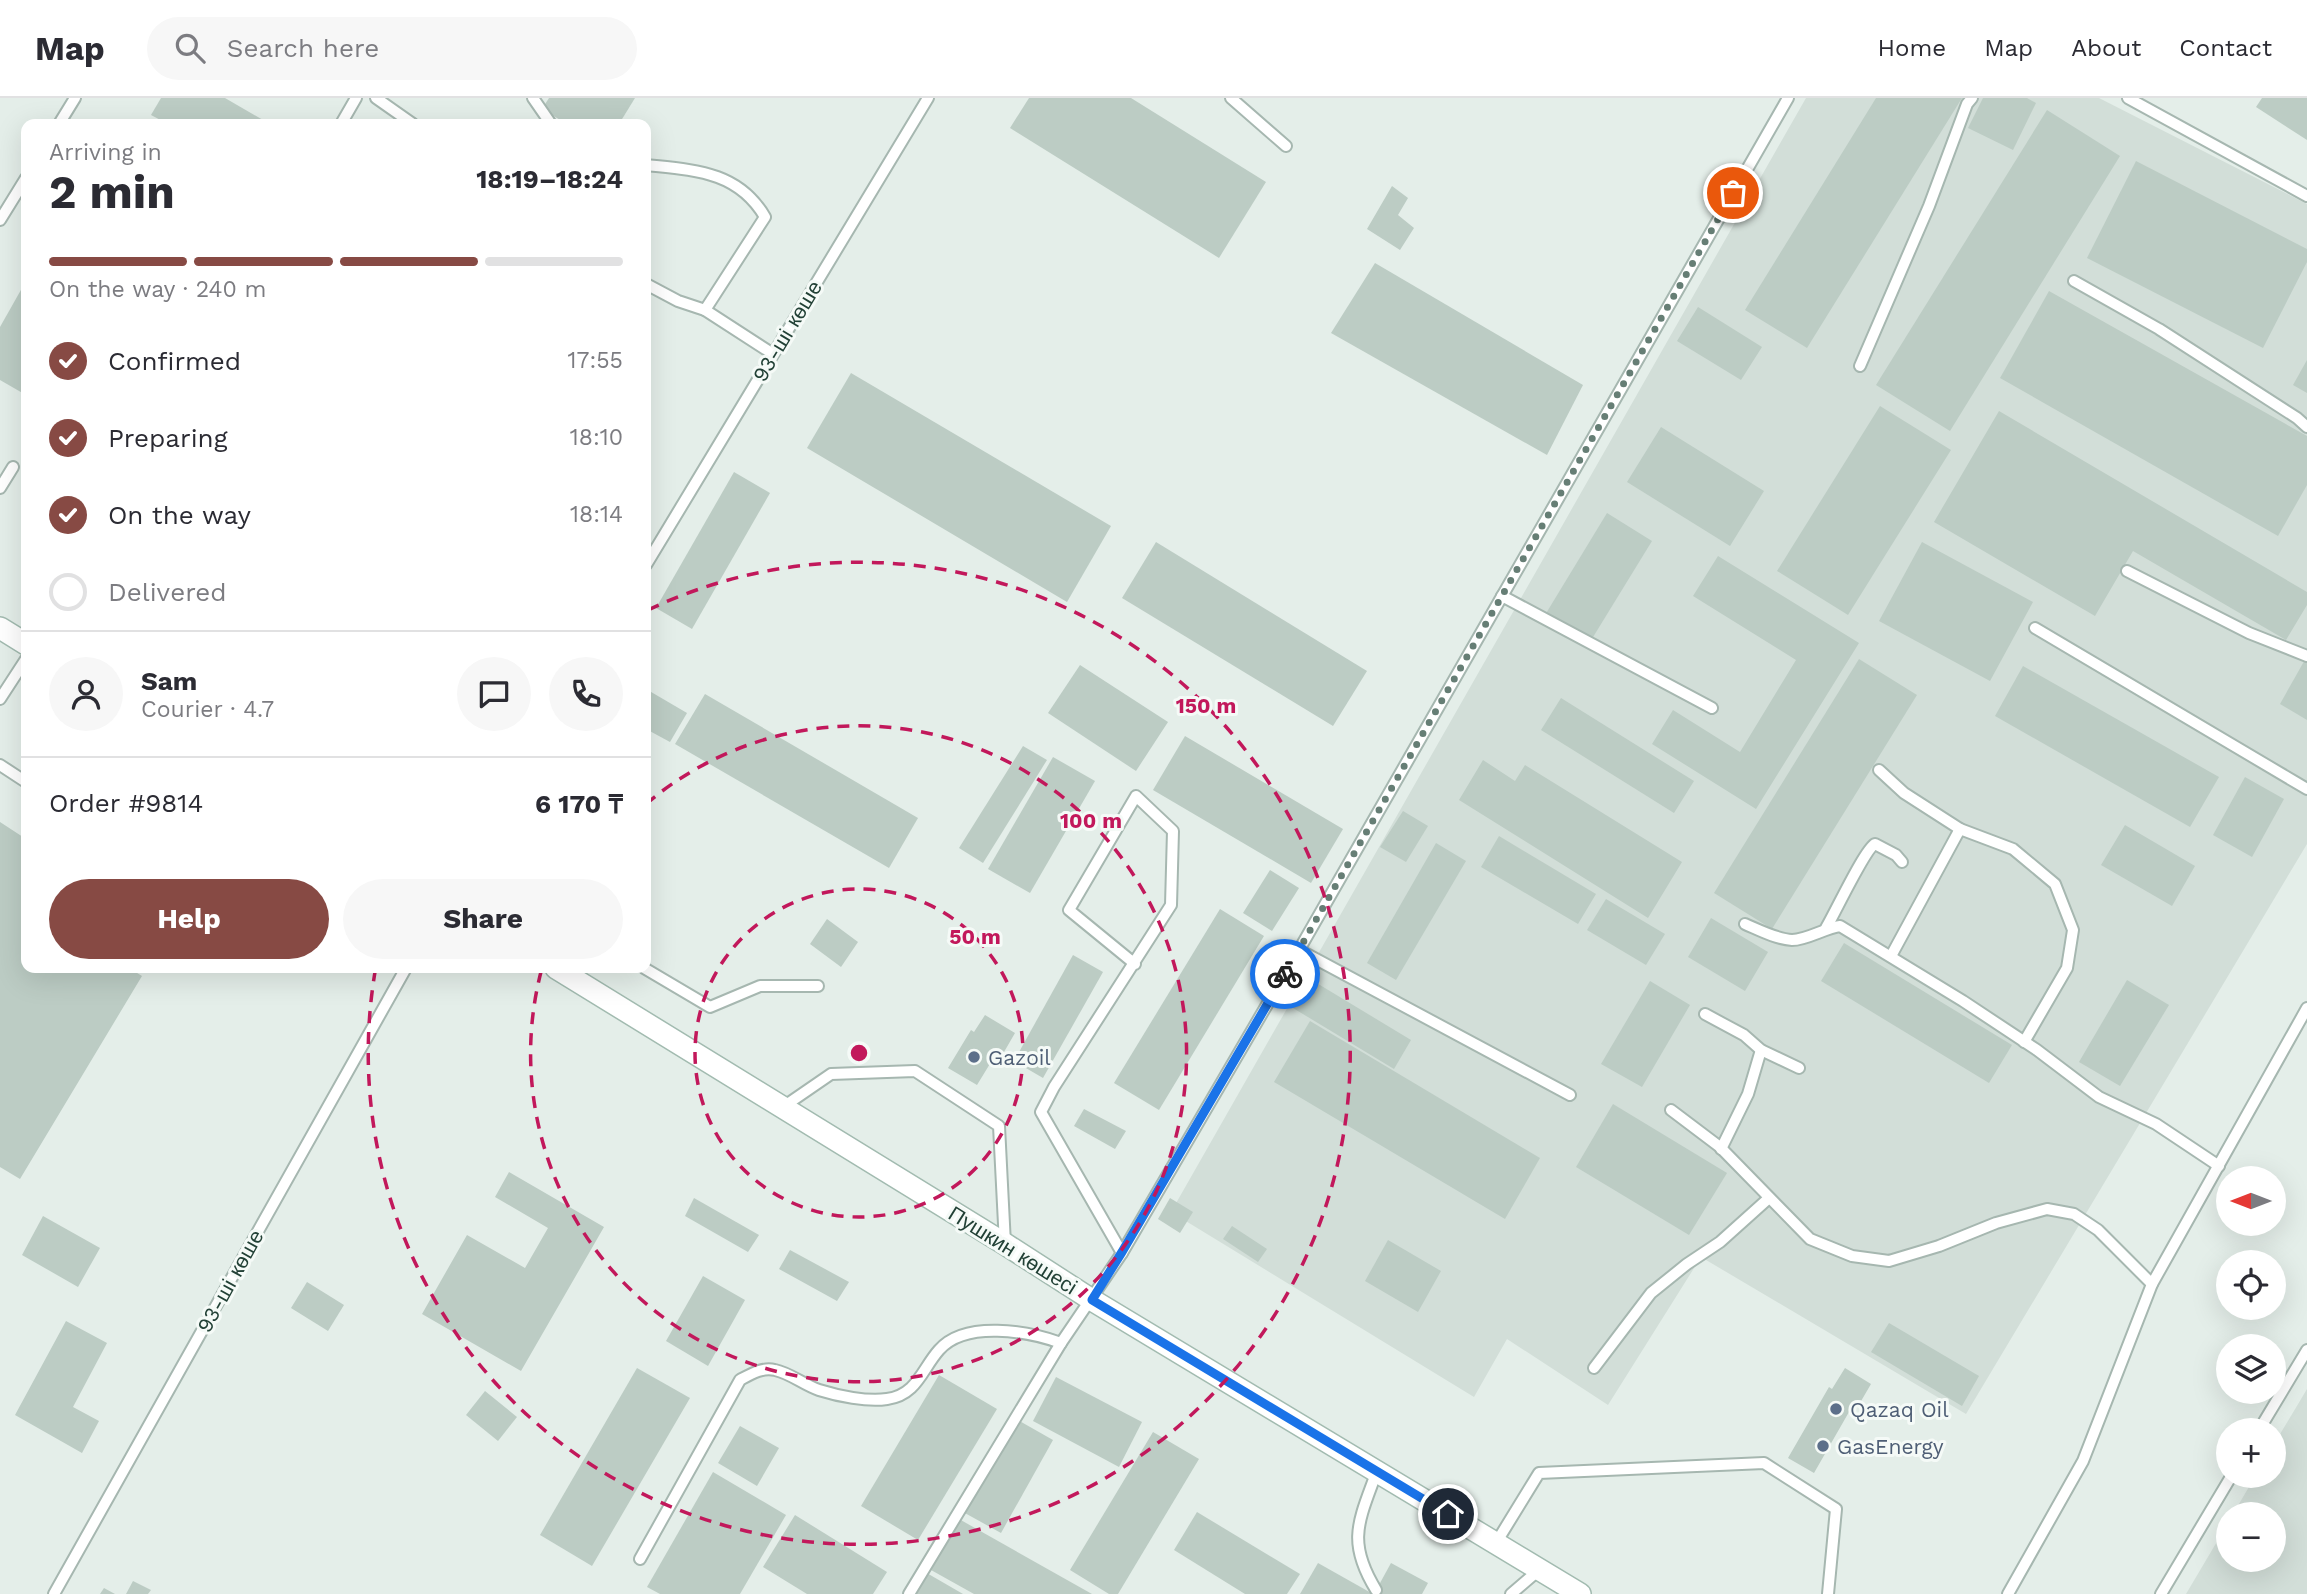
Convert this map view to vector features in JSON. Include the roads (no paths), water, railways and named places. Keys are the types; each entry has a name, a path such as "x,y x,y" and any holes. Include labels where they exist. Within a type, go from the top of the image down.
{"main road":[{"path":"0,628 21,641"},
{"name":"Пушкин көшесі","path":"564,973 1092,1300 1539,1570 1566,1591"}],"lane":[{"path":"62,119 75,98"},
{"path":"344,119 356,98"},
{"path":"376,98 407,119"},
{"path":"533,98 548,119"},
{"name":"93-ші көше","path":"651,557 928,98"},
{"path":"1231,98 1286,146"},
{"path":"909,1594 1061,1343 1122,1252 1299,950 1788,98"},
{"path":"1860,366 1929,206 1967,104 1972,98"},
{"path":"2128,98 2307,197"},
{"path":"651,166 703,171 743,189 765,217 705,310"},
{"path":"0,220 21,185"},
{"path":"2074,281 2159,329 2307,427"},
{"path":"651,287 678,301 705,310 773,354"},
{"path":"0,488 13,467"},
{"path":"2127,572 2249,633 2307,656"},
{"path":"1502,596 1712,708"},
{"path":"2035,628 2307,789"},
{"path":"0,699 21,667"},
{"path":"0,765 21,779"},
{"path":"1879,770 1905,793 1960,829 2013,849 2055,884 2073,930 2067,968 2024,1042"},
{"path":"1122,1252 1041,1112 1054,1087 1135,964 1171,905 1173,831 1136,796 1069,910 1135,964"},
{"path":"1891,956 1960,829"},
{"path":"1826,928 1868,848 1875,844 1896,855 1902,862"},
{"path":"1745,924 1794,940 1826,928 1840,926 2024,1042 2099,1097 2156,1124 2219,1166 2307,1008"},
{"path":"1299,950 1570,1095"},
{"path":"651,972 710,1007 760,986 818,986"},
{"name":"93-ші көше","path":"54,1594 403,973"},
{"path":"1705,1014 1744,1035 1761,1051 1799,1068"},
{"path":"1721,1149 1748,1094 1761,1051"},
{"path":"783,1107 831,1074 915,1071 999,1126 1005,1244"},
{"path":"1671,1111 1721,1149 1810,1239 1852,1256 1889,1261 1939,1246 1996,1223 2047,1209 2074,1214 2098,1230 2152,1284"},
{"path":"2008,1594 2083,1461 2152,1284 2216,1171"},
{"path":"1594,1368 1624,1325 1651,1293 1720,1242 1769,1198"},
{"path":"640,1559 740,1380 758,1370 774,1370 819,1390 865,1399 887,1399 902,1395 917,1384 939,1350 955,1337 1009,1331 1035,1334 1061,1343"},
{"path":"2266,1418 2307,1350"},
{"path":"1496,1544 1539,1473 1764,1463 1836,1509 1828,1594"},
{"path":"1376,1590 1363,1569 1357,1547 1360,1517 1377,1471"},
{"path":"2161,1594 2224,1488"},
{"path":"1511,1594 1539,1570"}],"place":[{"name":"Gazoil","path":"974,1057"},
{"name":"Qazaq Oil","path":"1836,1409"},
{"name":"GasEnergy","path":"1823,1446"}]}
